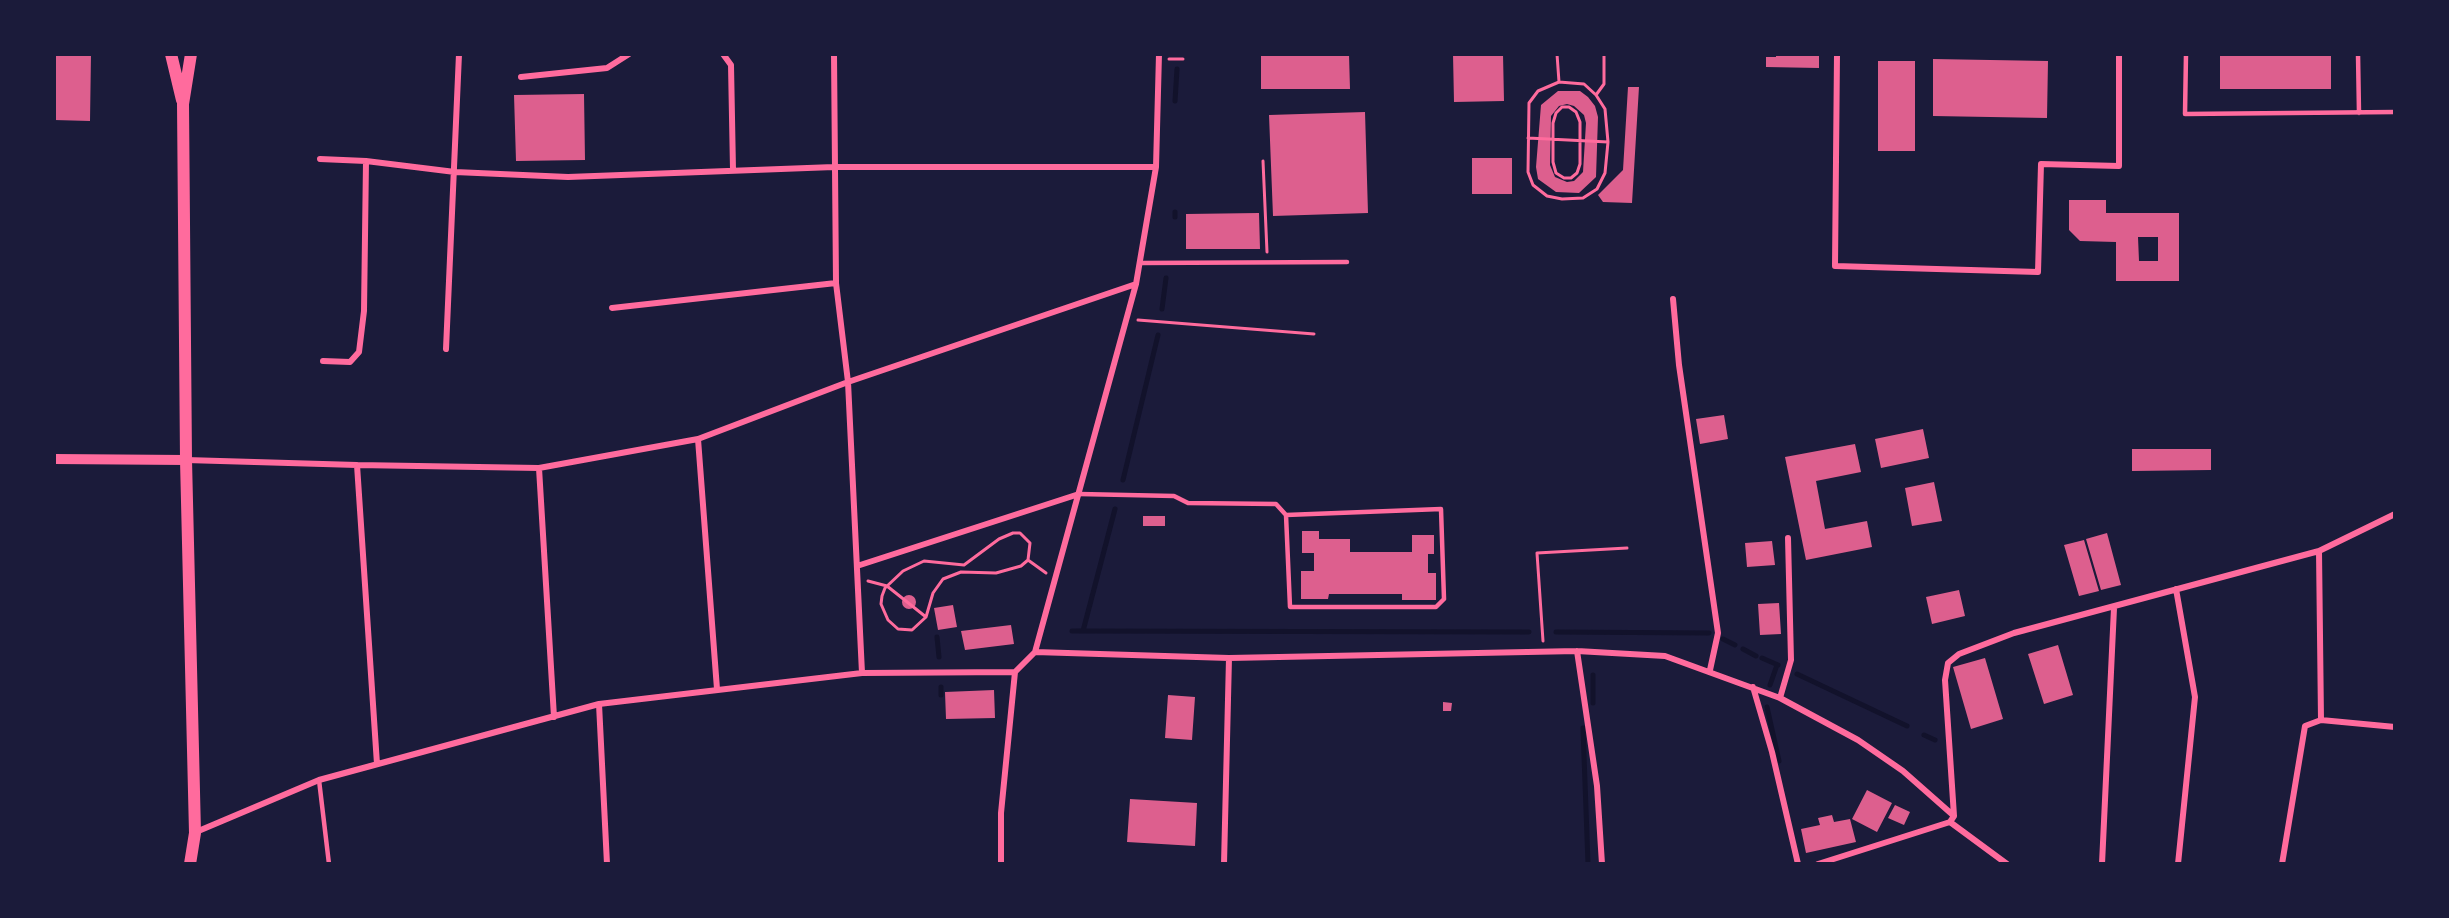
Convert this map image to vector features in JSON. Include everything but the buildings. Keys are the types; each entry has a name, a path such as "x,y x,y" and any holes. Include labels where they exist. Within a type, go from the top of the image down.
{"main road":[{"path":"171,54 183,104"},
{"path":"190,864 195,833 186,460 183,104 191,54"}],"street":[{"path":"446,349 459,54"},
{"path":"521,77 607,68 629,54"},
{"path":"723,54 731,65 733,170"},
{"path":"834,54 836,283 848,382 862,673"},
{"path":"1001,864 1001,813 1015,672 1035,652 1054,576 1137,284 1156,167 1159,54"},
{"path":"1837,54 1835,266 2038,272 2041,164 2119,166 2119,54"},
{"path":"320,159 366,161 455,172 568,177 834,167 916,169 1156,167"},
{"path":"322,361 350,362 359,352 364,311 366,161"},
{"path":"612,308 836,283"},
{"path":"54,459 539,468 698,440 848,382 1137,284"},
{"path":"1673,299 1679,365 1718,633 1710,670"},
{"path":"698,440 717,689"},
{"path":"357,465 377,764"},
{"path":"539,468 554,717"},
{"path":"857,566 1079,494"},
{"path":"1952,819 1945,680 1948,663 1959,654 2014,633 2114,608 2319,551 2395,514"},
{"path":"1780,698 1791,660 1788,538"},
{"path":"2319,551 2321,720"},
{"path":"2176,589 2195,697 2178,864"},
{"path":"2102,864 2114,608"},
{"path":"1577,651 1597,786 1602,864"},
{"path":"1035,652 1229,658 1577,651 1665,656 1710,670 1780,698 1876,752 1903,771 1952,819 2007,864"},
{"path":"1224,864 1229,658"},
{"path":"195,833 319,780 599,704 862,673 1015,672"},
{"path":"1753,687 1772,752 1798,864"},
{"path":"599,704 607,864"},
{"path":"2282,864 2305,726 2321,720 2395,727"},
{"path":"1818,864 1952,819"}],"lane":[{"path":"2186,54 2185,114 2395,112"},
{"path":"2358,54 2358,113"},
{"path":"1140,263 1347,262"},
{"path":"1079,494 1174,496 1188,502 1276,504 1286,515 1290,607 1436,607 1444,598 1441,509 1286,515"},
{"path":"319,780 329,864"}],"path":[{"path":"1557,54 1559,82"},
{"path":"1596,95 1604,84 1604,54"},
{"path":"1559,82 1584,84 1596,95 1605,109 1608,142 1605,173 1597,189 1583,198 1562,199 1547,196 1533,185 1528,172 1529,103 1538,91 1559,82"},
{"path":"1562,107 1569,107 1576,112 1580,122 1577,173 1571,178 1564,178 1556,173 1553,140 1553,123 1556,113 1562,107"},
{"path":"1528,138 1608,142"},
{"path":"1263,161 1268,263"},
{"path":"1127,320 1314,334"},
{"path":"1013,533 1020,533 1030,543 1028,560 1010,570 996,573 961,572 943,579 933,593 926,617 912,630 898,629 891,624 881,604 887,586 903,571 924,561 964,565 999,539 1013,533"},
{"path":"1544,652 1537,553 1627,548"},
{"path":"1028,560 1054,576"},
{"path":"858,584 874,581 887,586 926,617"}],"waterway":[{"path":"1175,101 1177,69"},
{"path":"1175,212 1175,217"},
{"path":"1162,309 1166,278"},
{"path":"1123,480 1158,335"},
{"path":"1083,631 1115,509"},
{"path":"1072,631 1529,632"},
{"path":"1556,632 1709,633"},
{"path":"937,637 939,657"},
{"path":"1723,639 1735,645"},
{"path":"1743,649 1756,656"},
{"path":"1762,658 1778,665"},
{"path":"1770,685 1777,665"},
{"path":"1797,674 1907,726"},
{"path":"1593,675 1593,703"},
{"path":"941,687 941,695"},
{"path":"1767,707 1779,761"},
{"path":"1583,728 1588,864"},
{"path":"1924,735 1935,740"}]}
